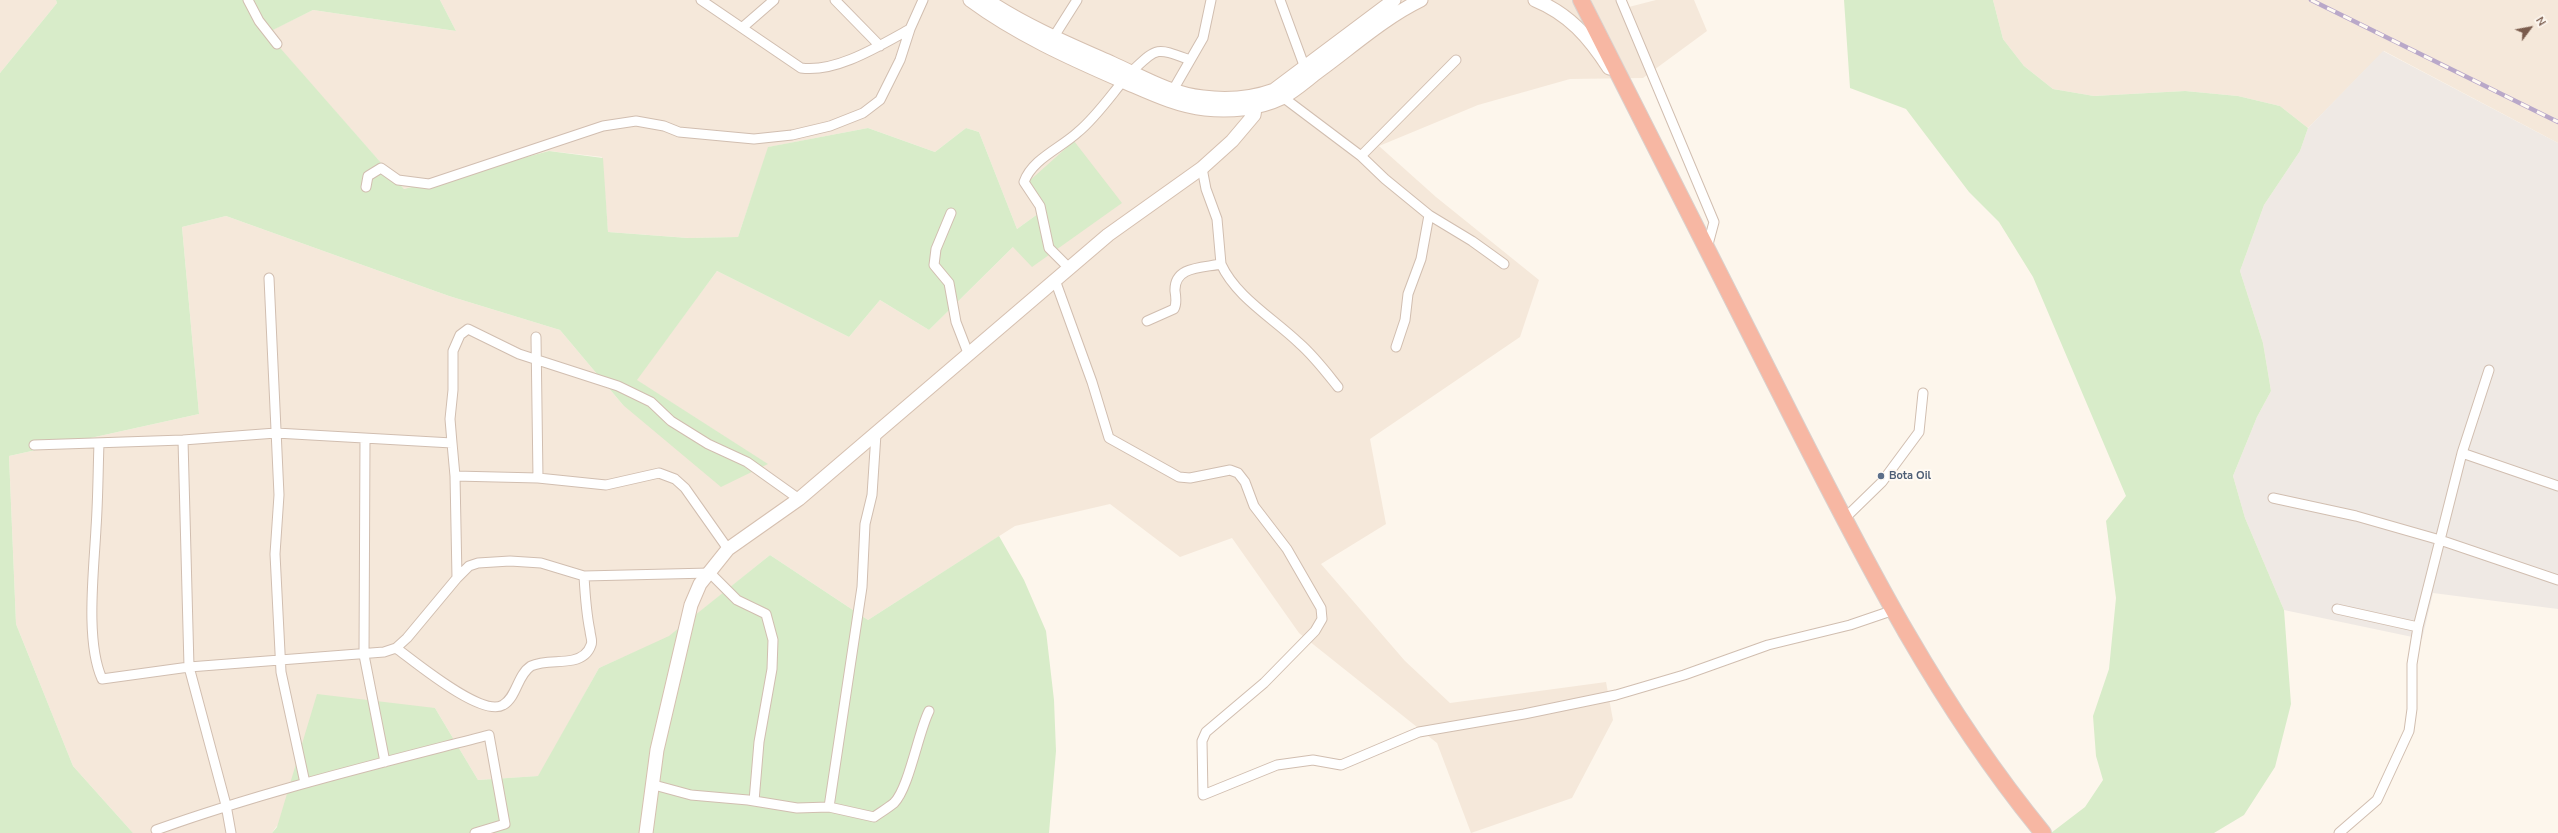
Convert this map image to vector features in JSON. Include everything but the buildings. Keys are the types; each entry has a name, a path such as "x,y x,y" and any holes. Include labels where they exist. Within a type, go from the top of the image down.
{"highway":[{"path":"1581,0 1844,519 1894,610 1952,710 1984,758 2043,833"}],"street":[{"path":"248,0 259,21 276,44"},
{"path":"701,0 744,27 801,68 816,70 829,67 880,46 910,29"},
{"path":"744,27 774,0"},
{"path":"835,0 880,46"},
{"path":"366,187 368,176 381,168 398,180 429,184 603,126 636,121 664,126 679,132 754,139 792,135 830,126 863,112 880,100 900,60 910,29 923,0"},
{"path":"970,0 994,18 1038,43 1127,76 1172,90 1202,97 1257,102"},
{"path":"1053,38 1077,0"},
{"path":"1172,90 1203,38 1211,0"},
{"path":"1280,0 1305,68"},
{"path":"1279,94 1305,68 1394,0"},
{"path":"993,2 1053,38 1178,103 1205,109 1244,109 1257,102 1279,94 1382,24 1421,0"},
{"path":"1536,0 1558,11 1573,22 1587,37 1644,122"},
{"path":"1621,0 1714,222 1707,249"},
{"path":"1069,268 1049,248 1040,206 1024,182 1027,174 1040,160 1079,132 1127,76 1153,51 1164,50 1190,60"},
{"path":"1361,156 1456,60"},
{"path":"1279,94 1361,156 1385,179 1429,215 1472,241 1504,264"},
{"path":"646,833 654,785 657,750 691,605 700,584 728,549 799,499 968,353 1108,235 1202,168 1245,128 1257,102"},
{"path":"1202,168 1206,189 1217,219 1221,264 1244,295 1300,343 1338,387"},
{"path":"951,213 936,249 934,265 949,283 956,322 968,353"},
{"path":"1396,347 1405,320 1408,294 1422,259 1429,215"},
{"path":"1147,321 1174,309 1176,305 1175,281 1177,276 1186,271 1221,264"},
{"path":"269,278 280,517 275,554 280,660 287,708 305,783"},
{"path":"1055,280 1092,382 1109,438 1178,477 1190,478 1230,470 1238,473 1245,482 1254,506 1287,549 1321,608 1322,618 1315,631 1264,683 1206,732 1202,741 1204,795 1277,765 1313,760 1341,766 1419,732 1524,714 1616,695 1684,675 1768,645 1850,625 1894,610"},
{"path":"457,578 455,476 450,419 453,390 453,351 460,335 468,328 492,342 536,360 618,386 651,402 672,421 708,444 747,462 799,499"},
{"path":"536,338 538,478"},
{"path":"2339,833 2377,800 2409,731 2412,709 2412,664 2418,627 2462,453 2489,370"},
{"path":"1844,519 1882,482 1888,471 1919,432 1922,393"},
{"path":"34,445 183,440 276,433 452,443"},
{"path":"829,807 862,587 865,524 872,495 876,434"},
{"path":"365,439 364,655 385,762"},
{"path":"183,440 189,667 226,805 231,833"},
{"path":"99,443 93,572 97,666 102,679 111,679 189,667 364,655 384,652 396,648 457,578 469,566 478,563 510,561 540,563 584,576 710,573 738,600 766,614 773,640 772,669 759,742 754,801"},
{"path":"2462,453 2558,486"},
{"path":"455,476 538,478 606,485 659,473 675,479 685,488 728,549"},
{"path":"2273,498 2356,516 2440,540 2558,580"},
{"path":"396,648 449,686 477,703 493,708 502,706 507,702 524,673 531,666 574,660 586,655 592,644 587,615 584,576"},
{"path":"2337,609 2418,627"},
{"path":"654,785 691,795 754,801 797,808 829,807 874,817 895,802 911,766 921,726 929,711"},
{"path":"156,830 226,805 489,735 506,824 475,833"}],"shaded area":[{"path":"0,0 56,0 57,3 0,73"},
{"path":"440,0 1617,0 1621,9 1656,0 1694,0 1707,31 1643,78 1570,79 1478,105 1379,146 1436,197 1539,280 1520,337 1370,439 1386,524 1321,564 1405,661 1450,703 1606,682 1613,720 1572,798 1471,833 1437,743 1299,633 1232,538 1180,557 1110,504 1015,526 868,620 770,555 669,637 599,668 539,776 478,780 435,708 276,827 272,833 133,833 73,766 16,624 9,456 199,414 182,227 226,216 449,296 560,330 623,405 767,464 636,380 717,271 849,337 880,300 929,330 1013,247 1046,208 1017,229 979,132 966,128 935,152 868,128 769,147 738,237 689,238 608,232 602,157 549,151 404,189 266,33 313,10 456,31"},
{"path":"1993,0 2558,0 2558,143 2384,51 2308,128 2280,106 2238,96 2185,91 2094,96 2053,89 2024,66 2003,39"},
{"path":"2383,51 2558,143 2558,609 2433,593 2422,639 2284,610 2245,518 2233,476 2257,417 2271,391 2263,343 2240,271 2264,205 2300,151 2308,128"}],"green space":[{"path":"56,0 440,0 456,31 313,10 267,33 404,189 549,151 603,158 608,232 688,238 738,237 768,147 868,128 935,152 966,128 979,132 1017,229 1046,208 1027,183 1074,141 1122,203 1032,267 1013,247 929,330 880,300 849,337 717,271 637,380 768,464 721,487 623,405 560,330 449,296 226,216 182,227 199,414 9,456 16,624 73,766 133,833 0,833 0,73 57,3"},
{"path":"1844,0 1993,0 2003,39 2024,66 2053,89 2094,96 2185,91 2238,96 2280,106 2308,128 2300,151 2264,205 2240,271 2263,343 2271,391 2257,417 2233,476 2245,518 2284,610 2291,704 2275,767 2244,815 2214,833 2051,833 2085,807 2103,780 2096,756 2093,716 2109,669 2116,598 2106,521 2126,496 2033,277 1999,222 1969,192 1906,109 1850,88"},
{"path":"999,536 1024,580 1046,631 1054,700 1056,751 1049,833 272,833 277,827 317,694 435,708 478,780 538,776 599,668 669,636 770,555 868,620"}],"railway":[{"path":"2311,0 2558,122"}],"place":[{"name":"Bota Oil","path":"1881,476"}]}
